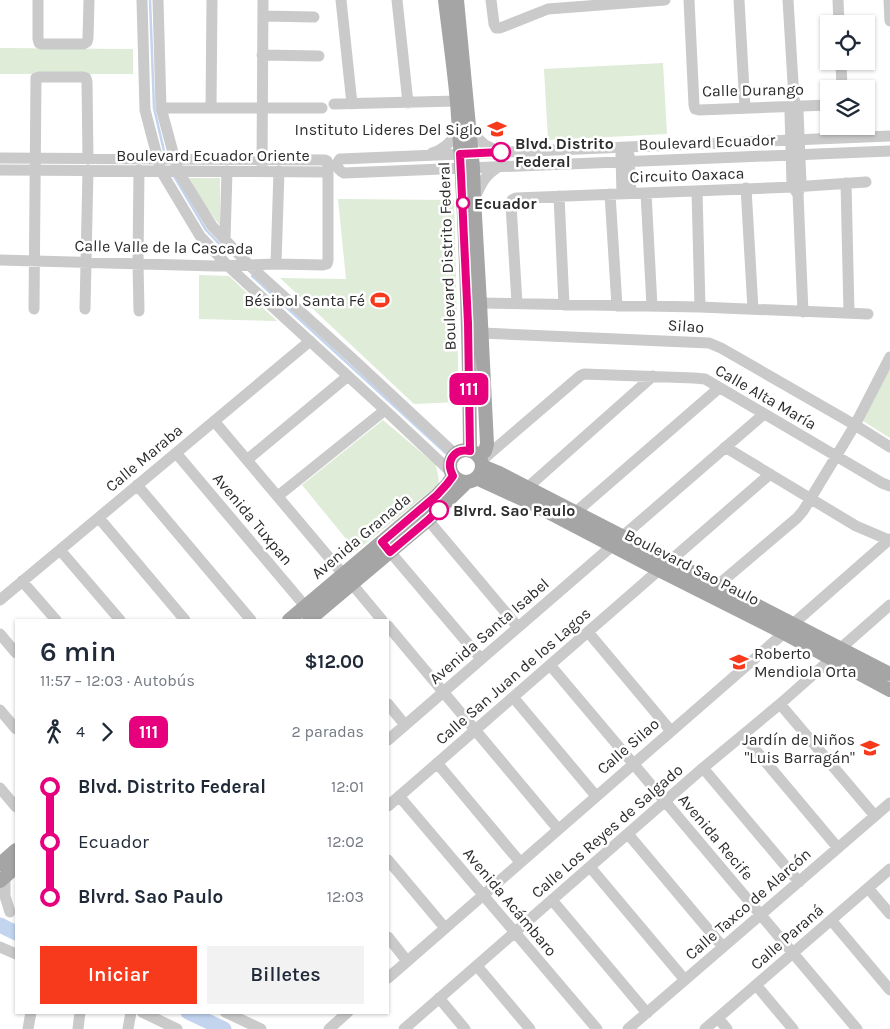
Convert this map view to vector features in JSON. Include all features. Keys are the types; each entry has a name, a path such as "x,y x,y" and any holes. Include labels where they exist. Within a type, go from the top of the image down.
{"main road":[{"name":"Boulevard Distrito Federal","path":"445,0 457,101 465,130"},
{"name":"Boulevard Distrito Federal","path":"457,0 468,197 487,444 476,466"},
{"name":"Boulevard Distrito Federal","path":"468,197 480,303 477,325"},
{"path":"465,450 476,466 457,480 452,474 450,462 455,454 465,450"},
{"name":"Boulevard Sao Paulo","path":"476,466 499,472 718,585 789,628 836,653 890,690"},
{"name":"Boulevard Sao Paulo","path":"476,466 533,504 612,546 659,570 789,628"},
{"name":"Avenida Granada","path":"386,546 428,520 476,466"},
{"name":"Avenida Granada","path":"294,619 311,616 437,495 447,484 452,474"},
{"name":"Boulevard Sao Paulo","path":"836,653 890,674"},
{"path":"5,872 15,852"}],"street":[{"path":"38,0 39,43 82,44 87,42 88,38 89,0"},
{"path":"142,0 145,110 159,165 200,236 228,266 310,340 452,474"},
{"path":"158,0 161,108 178,171 212,226 249,265 455,454"},
{"path":"211,108 212,0"},
{"path":"262,166 263,0"},
{"path":"341,0 352,104"},
{"path":"397,0 408,103"},
{"path":"491,0 496,28 548,9 665,0"},
{"name":"Calle Durango","path":"689,0 694,105 696,109 794,104 820,105"},
{"path":"739,0 744,108"},
{"path":"788,0 794,104 790,112 796,154 803,312"},
{"path":"838,0 839,15"},
{"path":"889,0 890,21"},
{"path":"263,16 314,17"},
{"path":"262,55 319,56"},
{"path":"34,309 36,78 40,76 83,77 86,78 87,82 88,164 85,309"},
{"path":"334,104 457,101"},
{"path":"161,108 322,108"},
{"path":"426,155 440,150 465,130 493,150 501,152"},
{"name":"Boulevard Ecuador","path":"890,136 501,152 467,161 437,169 344,173 340,171 337,165 340,159 426,155 467,161 499,166 890,151"},
{"path":"625,147 626,194"},
{"name":"Boulevard Ecuador Oriente","path":"0,158 36,164 88,164 159,165 178,171 227,171 262,166 324,160 328,163 328,172 279,171 262,166 175,159 159,165 139,170 88,164"},
{"name":"Boulevard Ecuador Oriente","path":"0,170 36,164"},
{"path":"437,169 453,178 468,197 486,175 499,166"},
{"path":"139,170 139,311"},
{"path":"225,240 227,171"},
{"path":"276,264 279,171"},
{"name":"Calle Valle de la Cascada","path":"0,260 228,266 327,264 328,172"},
{"name":"Circuito Oaxaca","path":"517,303 511,205 512,200 516,198 746,188 797,189 866,182"},
{"path":"846,183 849,313"},
{"path":"746,188 753,310"},
{"path":"697,191 700,307"},
{"path":"646,193 652,306"},
{"path":"610,194 617,306"},
{"path":"560,196 564,305"},
{"path":"480,303 700,307 868,314"},
{"name":"Silao","path":"477,325 709,343 855,424 890,447"},
{"name":"Calle Maraba","path":"0,600 310,340"},
{"path":"718,585 797,518 855,424 890,357"},
{"name":"Calle Alta María","path":"476,466 580,376 584,374 653,376 705,380 890,486"},
{"path":"247,460 348,376"},
{"path":"528,487 653,376"},
{"path":"576,512 719,388"},
{"path":"278,496 385,410"},
{"path":"623,536 764,414"},
{"path":"214,421 381,619"},
{"path":"725,447 856,526 890,540"},
{"name":"Avenida Tuxpan","path":"176,453 311,616"},
{"path":"670,561 770,474"},
{"path":"137,485 250,619"},
{"path":"99,518 184,619"},
{"path":"428,520 518,627"},
{"name":"Calle Silao","path":"389,977 890,540"},
{"path":"386,546 481,659"},
{"name":"Avenida Santa Isabel","path":"389,739 612,546"},
{"path":"60,550 119,619"},
{"name":"Calle San Juan de los Lagos","path":"389,805 659,570"},
{"path":"22,581 55,619"},
{"name":"Calle Los Reyes de Salgado","path":"404,1029 889,608"},
{"path":"389,627 558,829"},
{"path":"588,632 671,730"},
{"path":"0,634 15,652"},
{"name":"Avenida Recife","path":"550,665 857,1029"},
{"path":"513,697 596,796"},
{"path":"780,704 875,816"},
{"path":"389,705 405,725"},
{"path":"0,710 15,728"},
{"path":"743,734 838,848"},
{"path":"437,763 520,862"},
{"path":"703,768 799,882"},
{"path":"0,788 15,806"},
{"name":"Avenida Acámbaro","path":"399,796 596,1029"},
{"name":"Calle Taxco de Alarcón","path":"628,1029 890,803"},
{"path":"628,834 723,947"},
{"path":"389,861 445,928"},
{"path":"590,867 686,980"},
{"name":"Calle Paraná","path":"705,1029 890,869"},
{"path":"5,872 5,896 9,911"},
{"path":"868,888 890,914"},
{"path":"552,900 647,1013"},
{"path":"831,920 890,990"},
{"path":"389,938 408,961"},
{"path":"0,947 15,954"},
{"path":"477,966 530,1029"},
{"path":"756,985 793,1029"},
{"path":"439,998 465,1029"},
{"path":"28,1029 31,1014"},
{"path":"78,1029 80,1014"},
{"path":"128,1029 131,1014"},
{"path":"146,1014 178,1029"},
{"path":"229,1014 261,1029"},
{"path":"329,1029 346,1014"},
{"path":"718,1018 727,1029"}],"green space":[{"path":"0,48 133,49 133,74 0,74"},
{"path":"663,63 667,134 548,140 544,69"},
{"path":"189,178 220,178 220,226 201,200"},
{"name":"Bésibol Santa Fé","path":"338,199 454,200 459,402 414,404 280,278 346,279"},
{"path":"199,275 229,276 277,321 199,319"},
{"path":"890,367 890,438 863,421"},
{"path":"383,420 435,464 439,484 356,551 302,485"}],"waterway":[{"path":"150,0 154,108 164,151"},
{"path":"174,176 206,230 227,252"},
{"path":"252,276 449,456"},
{"path":"0,925 15,932"},
{"path":"192,1014 224,1029"}],"bus line":[{"name":"111","path":"439,510 390,552 382,542 437,495 447,484 453,476 450,462 455,454 465,450 470,451 468,323 460,154 501,152"}],"place":[{"name":"Instituto Lideres Del Siglo","path":"497,129"},
{"name":"Blvd. Distrito Federal","path":"501,152"},
{"name":"Ecuador","path":"463,203"},
{"name":"Bésibol Santa Fé","path":"380,300"},
{"name":"Blvrd. Sao Paulo","path":"439,510"},
{"name":"Roberto Mendiola Orta","path":"739,662"},
{"name":"Jardín de Niños \"Luis Barragán\"","path":"870,748"}]}
